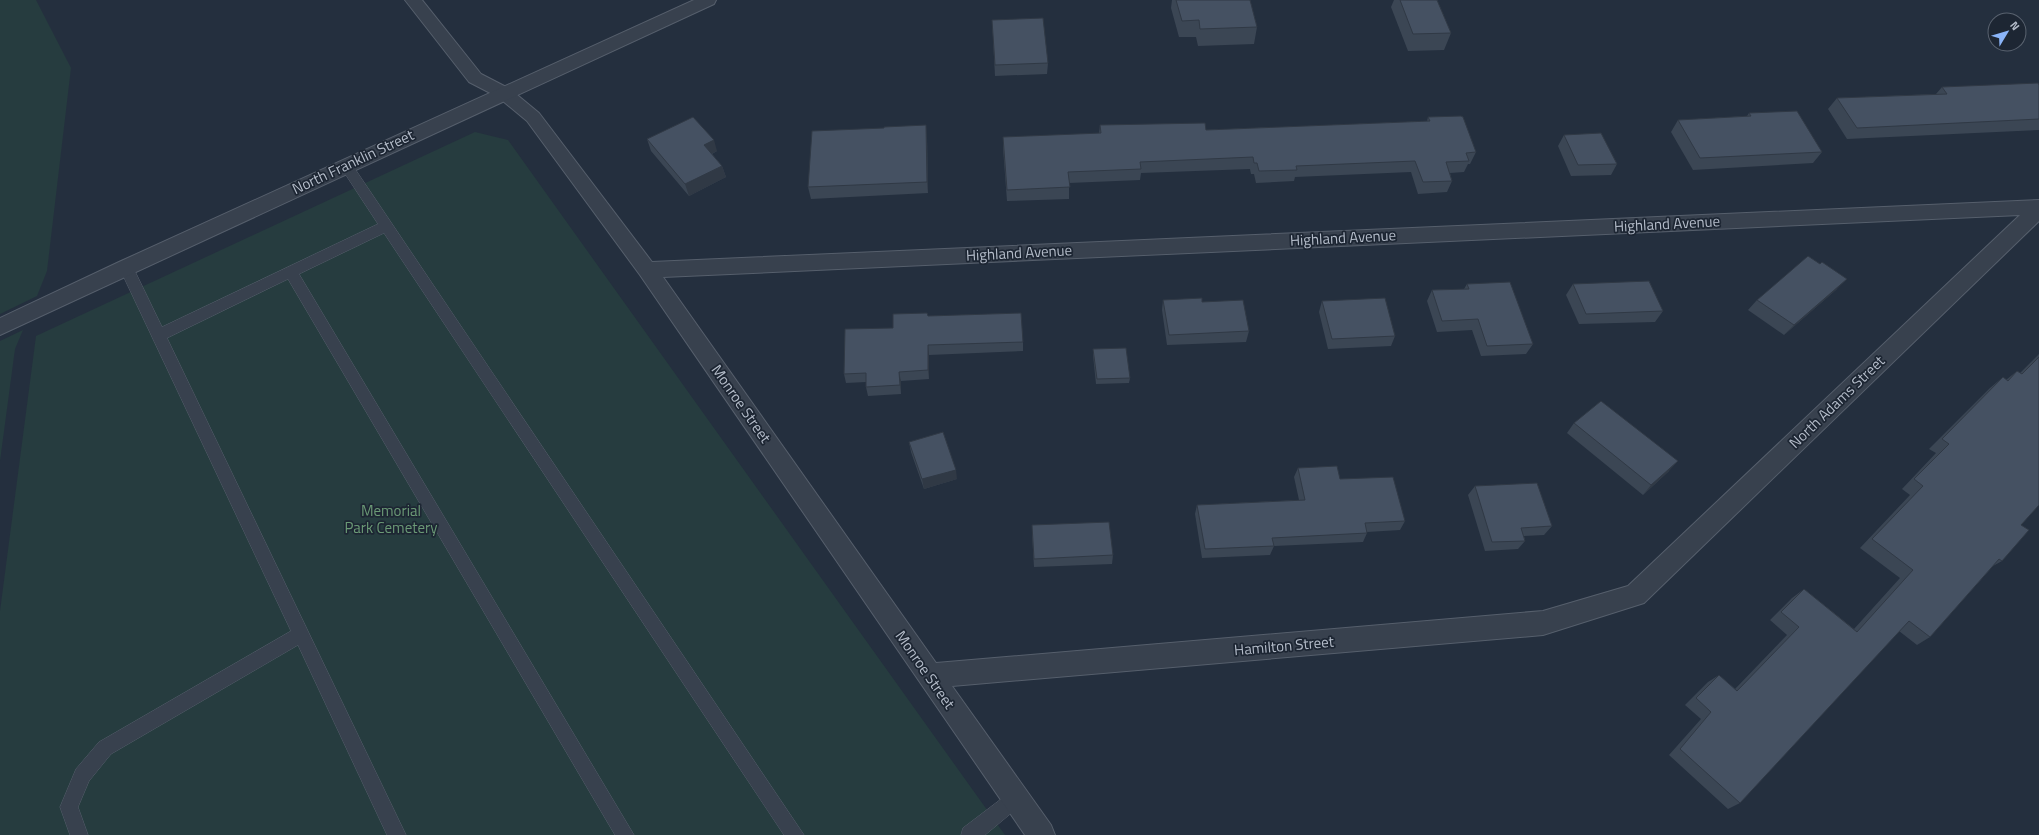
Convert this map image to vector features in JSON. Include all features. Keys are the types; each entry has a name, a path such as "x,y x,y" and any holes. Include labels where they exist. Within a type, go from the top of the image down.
{"street":[{"name":"Monroe Street","path":"413,0 475,78 504,93 533,117 647,270 1041,835"},
{"name":"North Franklin Street","path":"0,327 126,267 708,0"},
{"name":"Highland Avenue","path":"647,270 2039,208"},
{"name":"North Adams Street","path":"1635,595 2039,208"},
{"name":"Hamilton Street","path":"929,676 1543,624 1635,595"}],"lane":[{"path":"346,166 795,835"},
{"path":"158,335 386,226"},
{"path":"126,267 397,835"},
{"path":"291,272 625,835"},
{"path":"79,835 69,807 82,775 105,748 301,634"},
{"path":"970,835 1015,799"}],"green space":[{"path":"0,0 36,0 71,68 47,271 37,296 0,314"},
{"name":"Memorial Park Cemetery","path":"475,132 508,140 1005,835 0,835 0,611 36,336"},
{"path":"23,330 15,349 0,461 0,341"}],"building":[{"path":"1176,0 1250,0 1257,27 1200,29 1199,20 1182,21"},
{"path":"1400,0 1437,0 1451,33 1413,34"},
{"path":"1043,18 1048,63 995,65 992,20"},
{"path":"2038,83 2039,119 1857,128 1837,98 1947,94 1942,87"},
{"path":"1797,111 1822,152 1700,158 1678,120 1751,116 1749,113"},
{"path":"693,117 714,140 704,145 722,166 685,184 647,139"},
{"path":"1428,117 1463,117 1476,152 1466,153 1469,161 1446,162 1452,181 1423,182 1415,161 1296,166 1297,170 1259,171 1257,163 1254,163 1253,157 1140,162 1141,169 1068,172 1070,187 1007,190 1003,137 1101,133 1100,125 1205,123 1206,130 1430,121"},
{"path":"926,125 927,182 808,187 812,131"},
{"path":"1601,133 1617,164 1578,165 1564,135"},
{"path":"1808,256 1820,264 1822,262 1847,279 1794,325 1757,300"},
{"path":"1649,281 1663,311 1586,314 1573,284"},
{"path":"1510,282 1533,344 1487,346 1478,319 1442,321 1432,290 1469,289 1467,284"},
{"path":"1202,298 1202,302 1243,300 1249,331 1169,335 1163,300"},
{"path":"1385,298 1395,336 1332,339 1322,301"},
{"path":"927,313 928,316 1021,313 1023,342 928,345 928,370 899,372 900,385 866,387 866,373 844,374 845,329 893,328 893,314"},
{"path":"1126,348 1130,378 1097,379 1093,349"},
{"path":"2039,357 2039,505 2021,525 2029,530 2002,561 1999,559 1930,637 1909,621 1740,803 1680,749 1711,712 1696,698 1719,675 1737,691 1799,627 1781,612 1804,589 1857,632 1913,570 1872,539 1923,486 1914,479 1949,444 1942,439 2003,377 2008,381 2017,371 2022,374"},
{"path":"1601,401 1678,461 1651,485 1574,423"},
{"path":"943,432 956,470 922,479 909,442"},
{"path":"1337,466 1340,479 1393,477 1405,521 1365,523 1367,533 1272,538 1274,546 1205,549 1197,505 1305,500 1298,468"},
{"path":"1537,483 1552,526 1521,528 1525,541 1492,542 1475,486"},
{"path":"1109,522 1113,555 1034,559 1032,525"}]}
